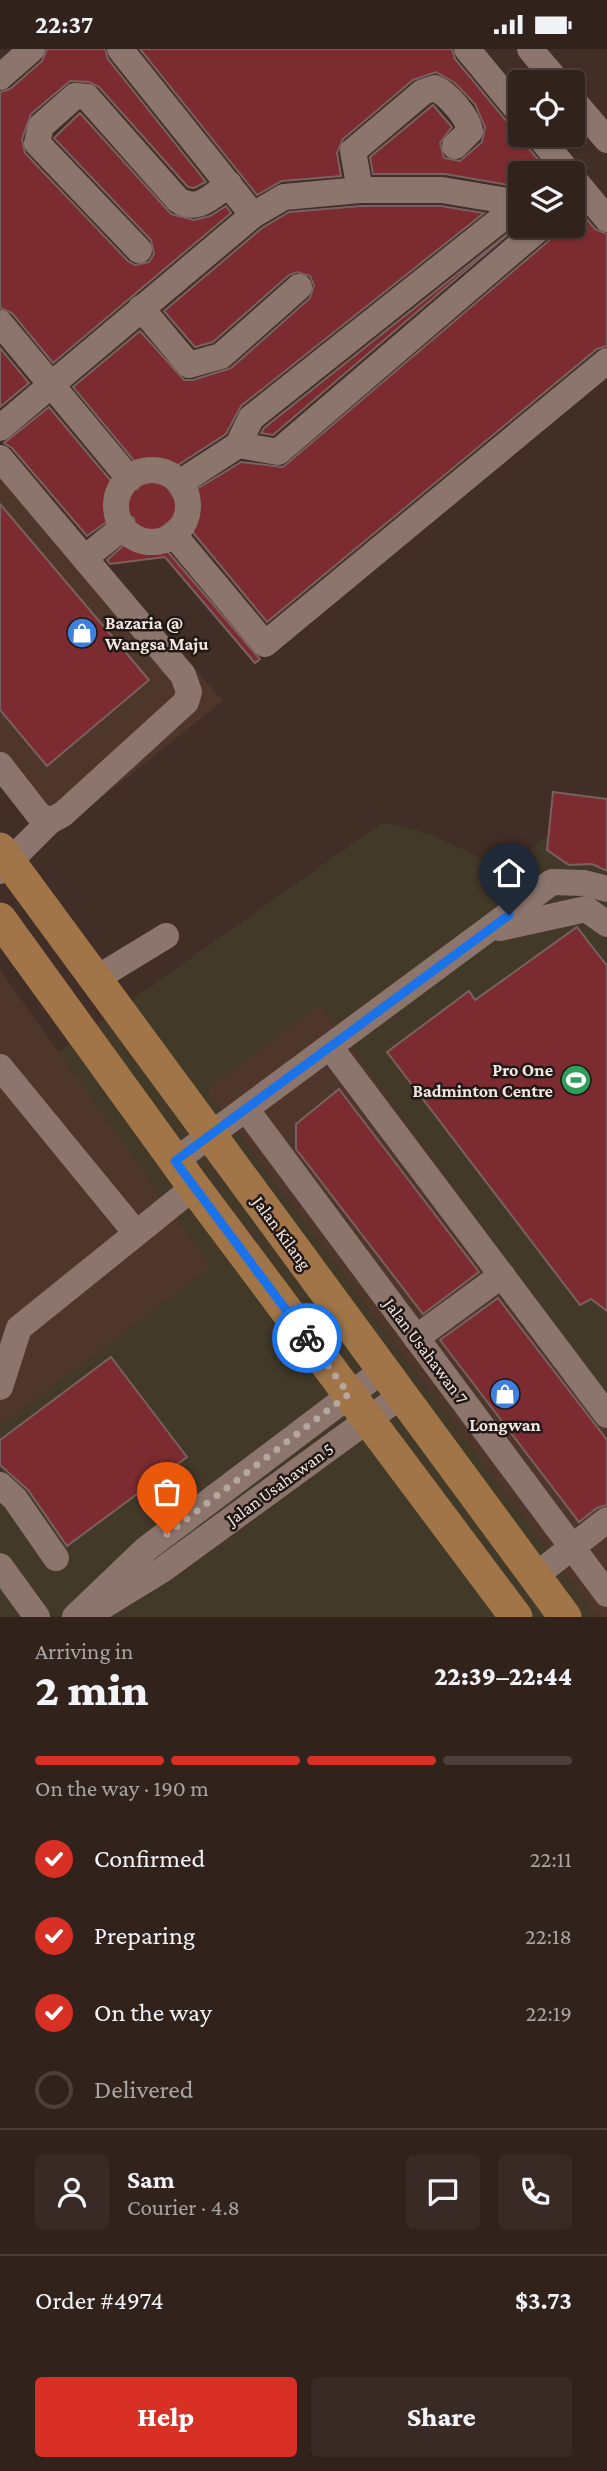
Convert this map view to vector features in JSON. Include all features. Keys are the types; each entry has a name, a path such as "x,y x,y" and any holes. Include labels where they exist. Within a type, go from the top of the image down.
{"main road":[{"name":"Jalan Kilang","path":"4,860 97,978 565,1617"},
{"path":"0,919 185,1174 516,1617"}],"street":[{"path":"0,77 33,49"},
{"path":"120,49 253,215"},
{"path":"467,49 508,99"},
{"path":"530,49 548,70"},
{"path":"360,190 354,151 423,92 435,88 442,91 469,124 470,131 456,146"},
{"path":"139,250 37,143 40,126 75,96 87,97 178,200 188,206 198,206 229,184"},
{"path":"585,114 607,140"},
{"path":"0,428 253,215 284,197 360,190 442,190 508,202"},
{"path":"585,196 607,219"},
{"path":"181,482 238,445 251,418 508,214"},
{"path":"238,445 278,452 528,238"},
{"path":"141,309 189,365 221,356 299,287"},
{"path":"2,328 128,477"},
{"path":"174,535 265,644 607,361"},
{"path":"0,458 183,675 189,692 186,702 63,814 50,821 4,860"},
{"path":"145,470 166,471 181,482 188,499 185,520 174,535 157,542 136,538 122,528 116,513 118,493 128,477 145,470"},
{"path":"96,549 122,528"},
{"path":"0,765 39,815 50,821"},
{"path":"0,1387 19,1328 136,1233 185,1174 210,1135 552,882 584,883 607,889"},
{"path":"487,931 586,909 607,924"},
{"path":"97,978 166,936"},
{"path":"330,1047 607,1415"},
{"path":"0,1067 136,1233"},
{"name":"Jalan Usahawan 7","path":"246,1109 607,1594"},
{"path":"416,1338 502,1275"},
{"name":"Jalan Usahawan 5","path":"75,1617 146,1549 393,1383"},
{"name":"Jalan Usahawan 5","path":"87,1617 162,1570 358,1407"},
{"path":"0,1485 15,1499 56,1558"},
{"path":"535,1576 607,1520"},
{"path":"0,1566 37,1617"}],"shaded area":[{"name":"Bazaria @ Wangsa Maju","path":"0,447 223,701 48,840 0,779"},
{"path":"607,805 607,1397 320,1005 206,1090 597,1617 0,1617 0,1426 211,1266 58,1052 383,822 432,835 507,870 549,834"},
{"path":"0,970 211,1266 0,1426"},
{"path":"320,1005 607,1397 607,1617 597,1617 206,1090"}],"building":[{"path":"47,49 105,49 108,59 206,182 194,188 188,187 99,87 89,82 70,81 31,114 22,139 25,153 128,261 135,265 149,262 154,254 151,240 54,138 80,113 171,214 194,220 210,216 226,206 231,213 53,363 12,313 0,308 0,92 10,89 42,61"},
{"path":"140,49 452,49 455,59 508,123 508,147 528,147 539,161 508,161 508,185 445,174 373,174 370,157 433,105 452,127 440,143 444,158 460,161 482,142 485,127 475,104 455,83 436,72 413,80 343,139 337,153 341,176 282,181 257,195"},
{"path":"361,206 441,206 484,213 241,406 226,434 172,469 165,483 173,496 182,498 241,462 283,467 552,238 585,238 585,217 595,229 607,234 607,346 597,349 267,622 186,524 171,520 160,529 162,545 260,659 255,663 165,557 110,564 107,560 136,534 134,518 119,513 87,536 12,448 4,443 49,407 116,487 123,492 137,489 143,482 140,468 73,387 140,331 184,380 193,380 231,368 310,298 314,285 310,276 297,272 289,275 213,342 195,347 164,311 262,228 289,212"},
{"path":"508,234 273,435 261,433"},
{"path":"0,348 29,383 0,407"},
{"path":"0,504 149,680 47,766 0,710"},
{"path":"553,792 607,799 607,871 592,864 569,865 547,850"},
{"path":"577,927 607,966 607,1311 591,1299 580,1305 387,1052 469,991 475,1000"},
{"path":"339,1089 479,1272 423,1314 296,1149 296,1124"},
{"path":"498,1298 607,1440 607,1505 597,1508 579,1522 440,1340"},
{"path":"111,1357 187,1457 67,1546 28,1490 0,1465 0,1440"}],"way so far":[{"path":"167,1534 349,1394 307,1338"}],"place":[{"name":"Bazaria @ Wangsa Maju","path":"82,633"},
{"name":"Pro One Badminton Centre","path":"576,1080"},
{"name":"Longwan","path":"505,1394"}],"route":[{"path":"307,1338 175,1161 509,915"}]}
